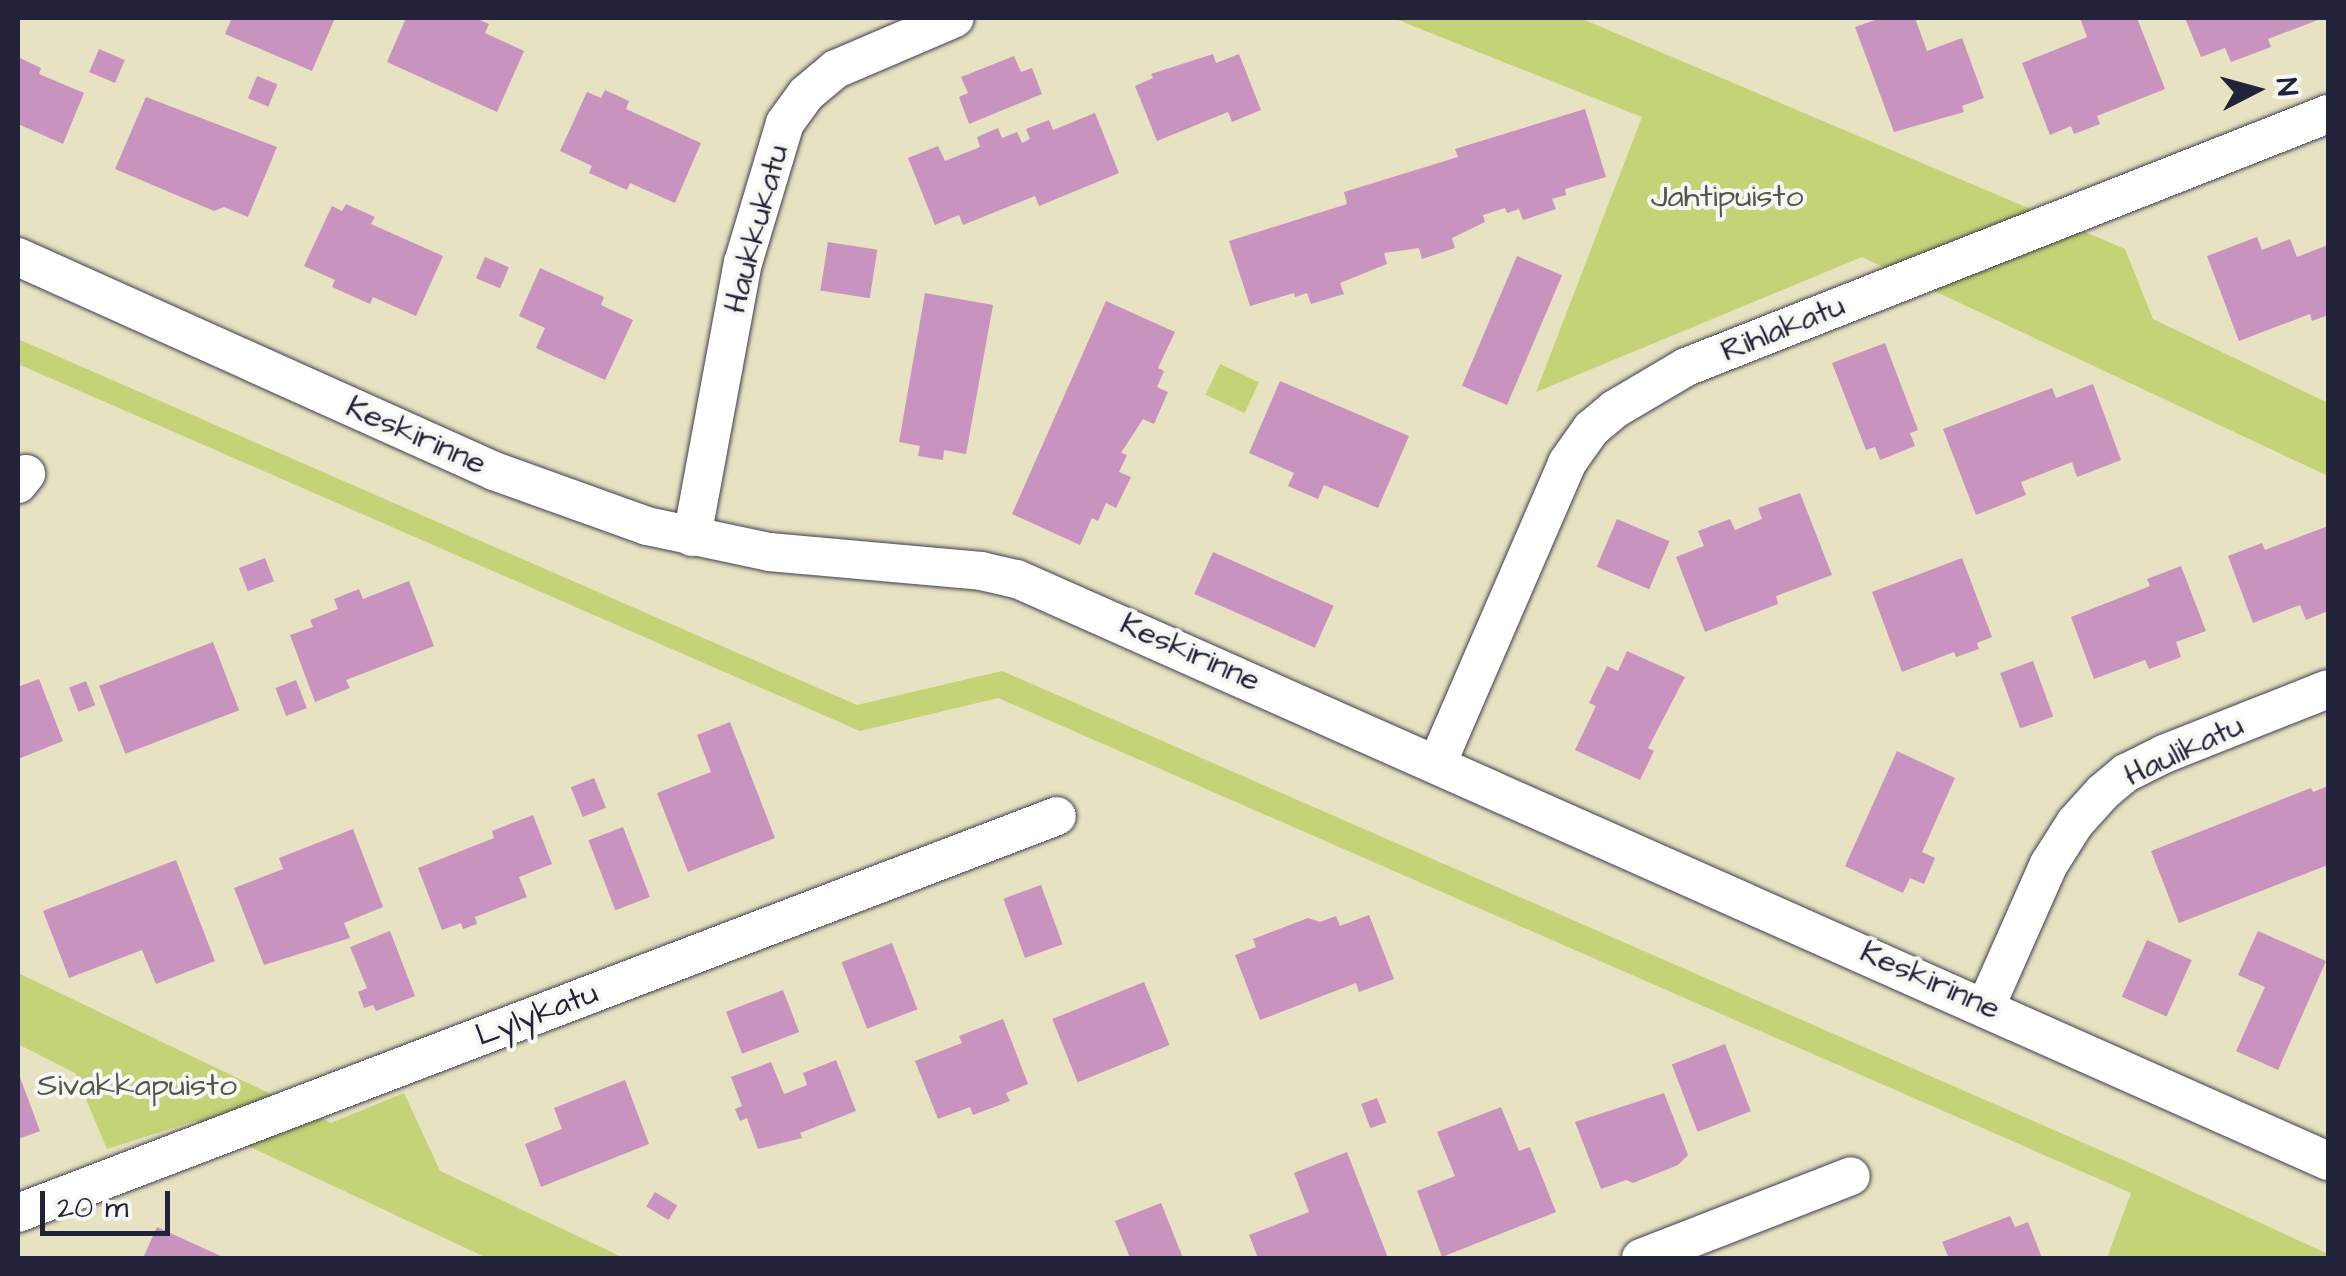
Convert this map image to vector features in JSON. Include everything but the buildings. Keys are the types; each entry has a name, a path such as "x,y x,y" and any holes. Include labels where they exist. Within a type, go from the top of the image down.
{"street":[{"name":"Haukkukatu","path":"692,537 743,263 786,122 806,94 836,69 955,18"},
{"name":"Rihlakatu","path":"1438,764 1567,463 1591,429 1615,409 1686,367 2328,114"},
{"name":"Keskirinne","path":"18,257 494,471 573,502 692,537 770,552 982,571 1017,580 1986,1006 2328,1161"},
{"name":"Haulikatu","path":"1986,1006 2049,864 2075,823 2103,792 2126,773 2164,754 2328,689"},
{"name":"Lylykatu","path":"18,1213 1056,816"},
{"path":"1641,1258 1851,1176"}],"green space":[{"name":"Jahtipuisto","path":"1393,18 1580,18 2125,249 2153,319 2328,403 2328,476 1862,257 1536,392 1642,117"},
{"path":"18,339 857,705 1002,671 2141,1168 2328,1254 2328,1258 2107,1258 2131,1193 998,698 860,731 18,364"},
{"path":"1220,364 1259,382 1245,413 1206,395"},
{"name":"Sivakkapuisto","path":"18,973 331,1123 404,1093 440,1171 624,1258 487,1258 195,1121 107,1149 75,1073 18,1044"}]}
